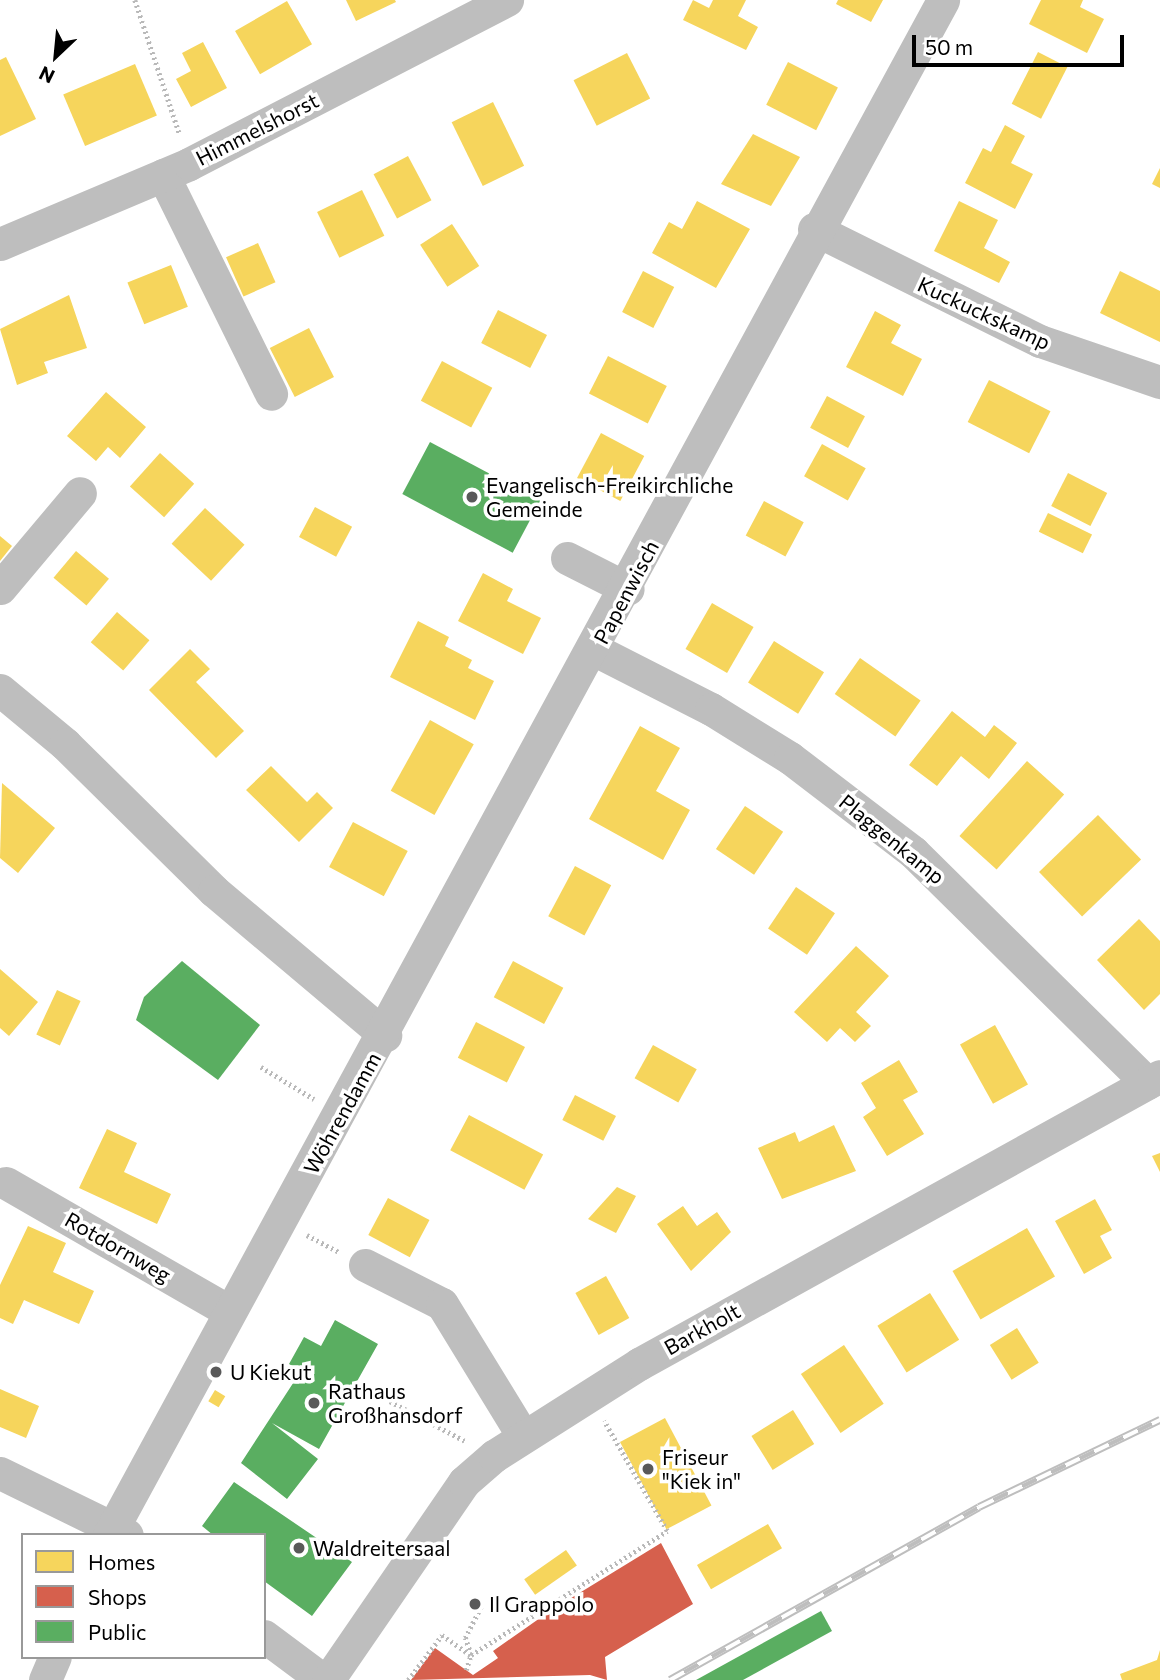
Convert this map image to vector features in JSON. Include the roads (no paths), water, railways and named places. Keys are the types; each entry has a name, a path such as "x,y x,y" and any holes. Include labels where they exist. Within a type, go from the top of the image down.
{"street":[{"name":"Himmelshorst","path":"0,244 176,169 507,0"},
{"name":"Papenwisch","path":"385,1035 628,589 814,229 943,0"},
{"path":"176,169 271,394"},
{"name":"Kuckuckskamp","path":"814,229 1040,341 1160,382"},
{"path":"0,588 80,493"},
{"path":"567,558 628,589"},
{"name":"Plaggenkamp","path":"595,650 711,709 790,758 913,852 1154,1079"},
{"name":"Wöhrendamm","path":"0,690 65,744 214,891 385,1035 230,1312 116,1531"},
{"name":"Barkholt","path":"325,1680 464,1482 494,1456 589,1395 1154,1079"},
{"name":"Rotdornweg","path":"6,1183 230,1312"},
{"path":"365,1265 442,1304 523,1436"},
{"path":"0,1474 116,1531"},
{"path":"266,1637 325,1680"},
{"path":"45,1680 54,1659"}],"railway":[{"path":"670,1680 979,1507 1160,1420"}],"place":[{"name":"Evangelisch-Freikirchliche Gemeinde","path":"472,497"},
{"name":"U Kiekut","path":"216,1372"},
{"name":"Rathaus Großhansdorf","path":"314,1403"},
{"name":"Friseur \"Kiek in\"","path":"648,1469"},
{"name":"Waldreitersaal","path":"299,1548"},
{"name":"Il Grappolo","path":"475,1604"}]}
